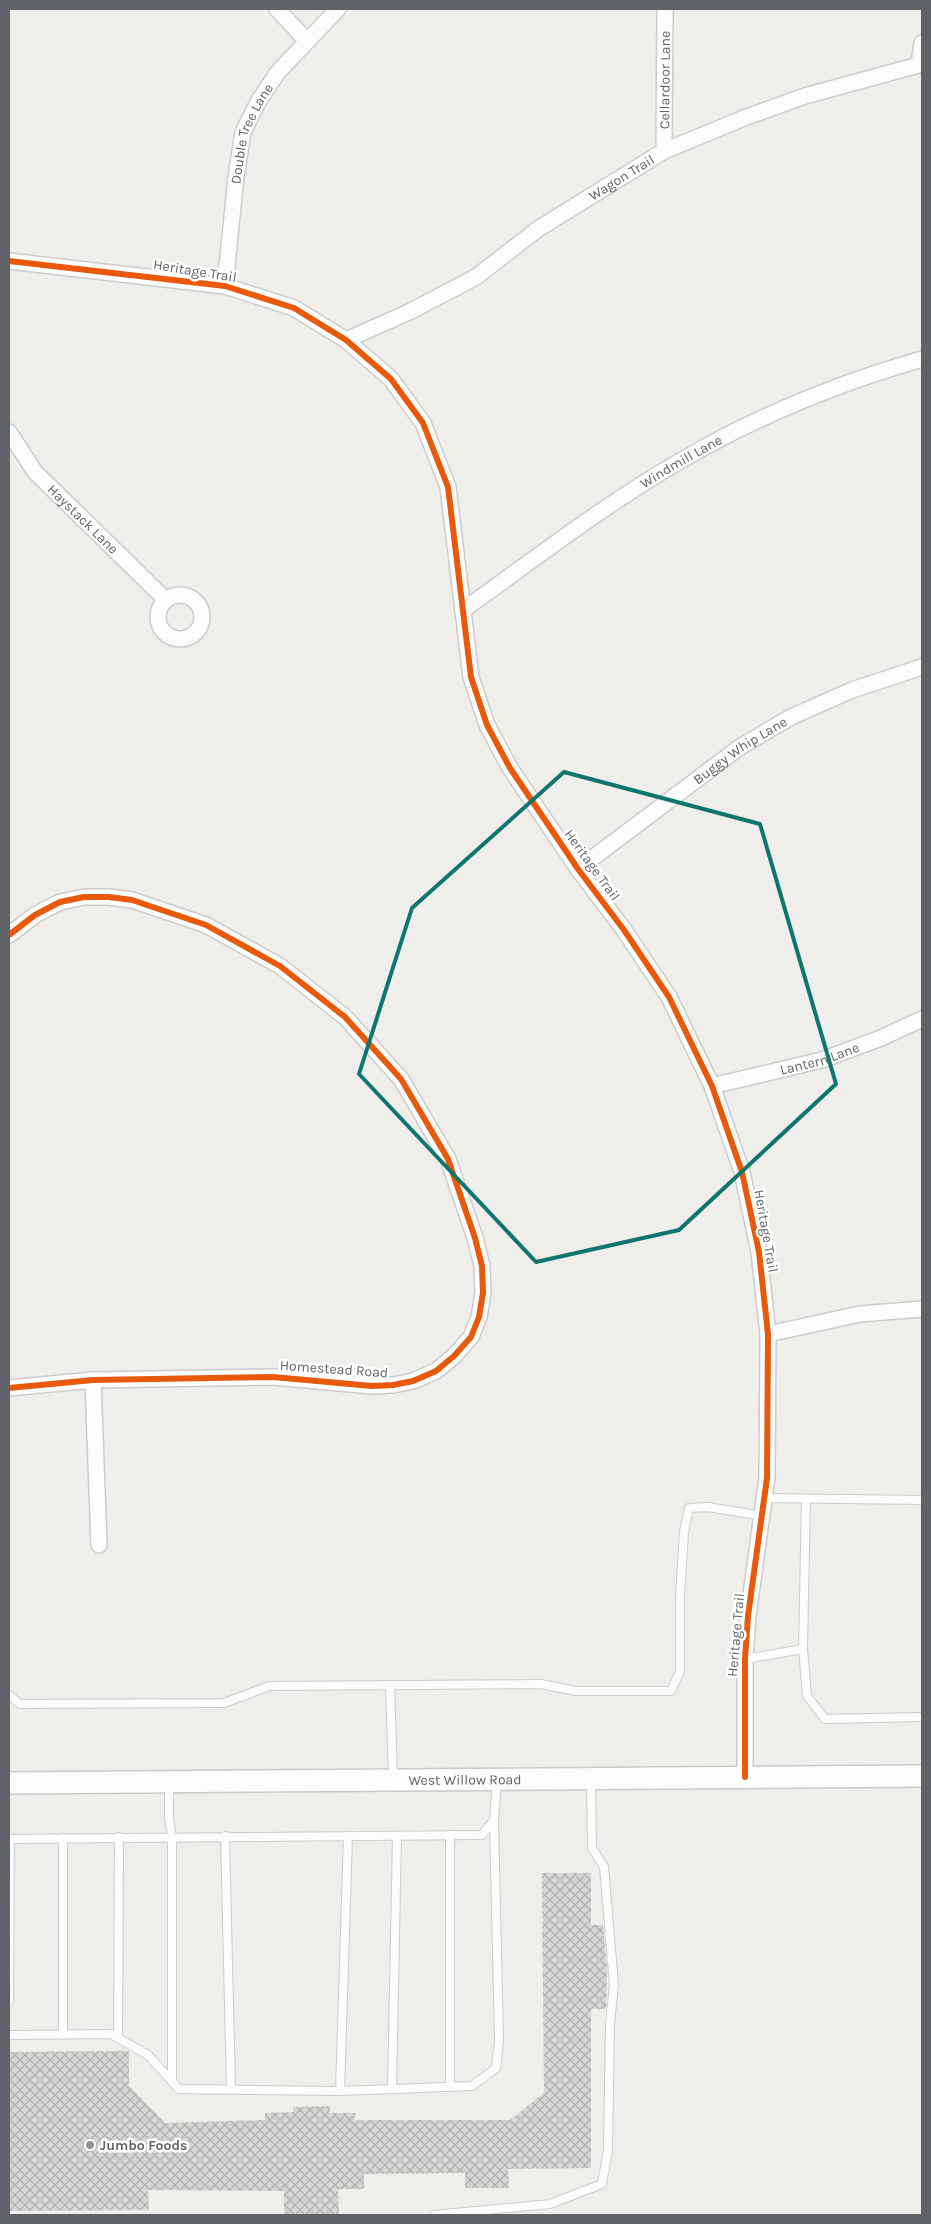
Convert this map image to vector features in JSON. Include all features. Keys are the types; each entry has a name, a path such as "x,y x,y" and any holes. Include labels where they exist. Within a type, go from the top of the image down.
{"main road":[{"name":"West Willow Road","path":"9,1783 922,1776"}],"street":[{"path":"277,9 306,41"},
{"name":"Double Tree Lane","path":"225,286 237,170 244,132 258,102 278,72 338,9"},
{"name":"Cellardoor Lane","path":"664,150 665,9"},
{"path":"921,64 922,43"},
{"name":"Wagon Trail","path":"346,340 476,277 538,229 664,150 805,96 921,64"},
{"name":"Heritage Trail","path":"9,261 225,286 294,308 346,340 391,379 423,423 448,487 472,677 487,725 510,768 578,869 624,930 669,997 712,1086 742,1172 759,1252 768,1334 767,1478 748,1616 745,1659 745,1777"},
{"name":"Windmill Lane","path":"463,610 628,494 681,460 753,422 823,393 922,360"},
{"name":"Haystack Lane","path":"9,432 35,472 166,600"},
{"name":"Buggy Whip Lane","path":"578,869 740,747 783,722 852,690 922,667"},
{"name":"Homestead Road","path":"9,935 35,915 60,902 84,896 108,897 132,900 206,925 280,966 345,1017 401,1079 448,1159 476,1238 482,1266 484,1293 479,1317 471,1337 454,1356 436,1371 413,1381 393,1385 372,1386 273,1377 93,1380 9,1388"},
{"name":"Lantern Lane","path":"712,1086 822,1060 881,1038 922,1019"},
{"path":"768,1334 860,1314 922,1309"},
{"path":"93,1380 99,1545"}],"lane":[{"path":"764,1498 922,1500"},
{"path":"806,1499 803,1649 807,1696 825,1719 922,1717"},
{"path":"9,1695 20,1704 224,1703 270,1686 540,1684 576,1691 671,1691 680,1671 684,1532 690,1508 708,1507 762,1516"},
{"path":"745,1659 803,1649"},
{"path":"390,1685 393,1780"},
{"path":"434,2215 550,2204 602,2184 608,2150 610,2023 614,1985 604,1867 592,1848 591,1778"},
{"path":"9,2035 111,2034 148,2055 179,2088 340,2091 472,2086 496,2068 500,2041 494,1820 498,1779"},
{"path":"169,1782 169,1818 172,1837 172,2081"},
{"path":"9,2000 10,1839 482,1835 494,1820"},
{"path":"450,1835 450,2086"},
{"path":"225,1836 231,2089"},
{"path":"340,2091 348,1836"},
{"path":"392,2089 397,1836"},
{"path":"118,2038 119,1837"},
{"path":"63,1838 63,2035"}],"highlighted area":[{"path":"564,772 760,824 836,1084 679,1230 536,1262 359,1074 412,908"}],"building":[{"path":"542,1873 591,1873 591,1925 603,1925 607,1972 606,2009 591,2009 591,2168 508,2169 509,2188 465,2188 465,2173 364,2174 364,2189 338,2189 339,2215 284,2215 284,2191 148,2190 149,2210 9,2211 9,2052 129,2051 129,2086 165,2123 265,2120 265,2113 293,2112 293,2107 330,2106 330,2113 355,2113 355,2120 510,2120 544,2093"}],"cycle path":[{"path":"9,261 225,286 294,308 346,340 391,379 423,423 448,487 471,677 487,725 510,768 578,869 624,930 669,997 712,1086 742,1172 759,1252 768,1334 767,1478 748,1616 745,1659 745,1777"},
{"path":"9,935 35,915 60,902 84,897 109,897 132,900 206,925 280,966 345,1017 401,1079 448,1159 475,1238 482,1266 483,1293 479,1317 471,1337 454,1356 436,1371 413,1381 393,1385 372,1386 273,1377 93,1380 9,1388"}],"place":[{"name":"Jumbo Foods","path":"90,2145"}]}
